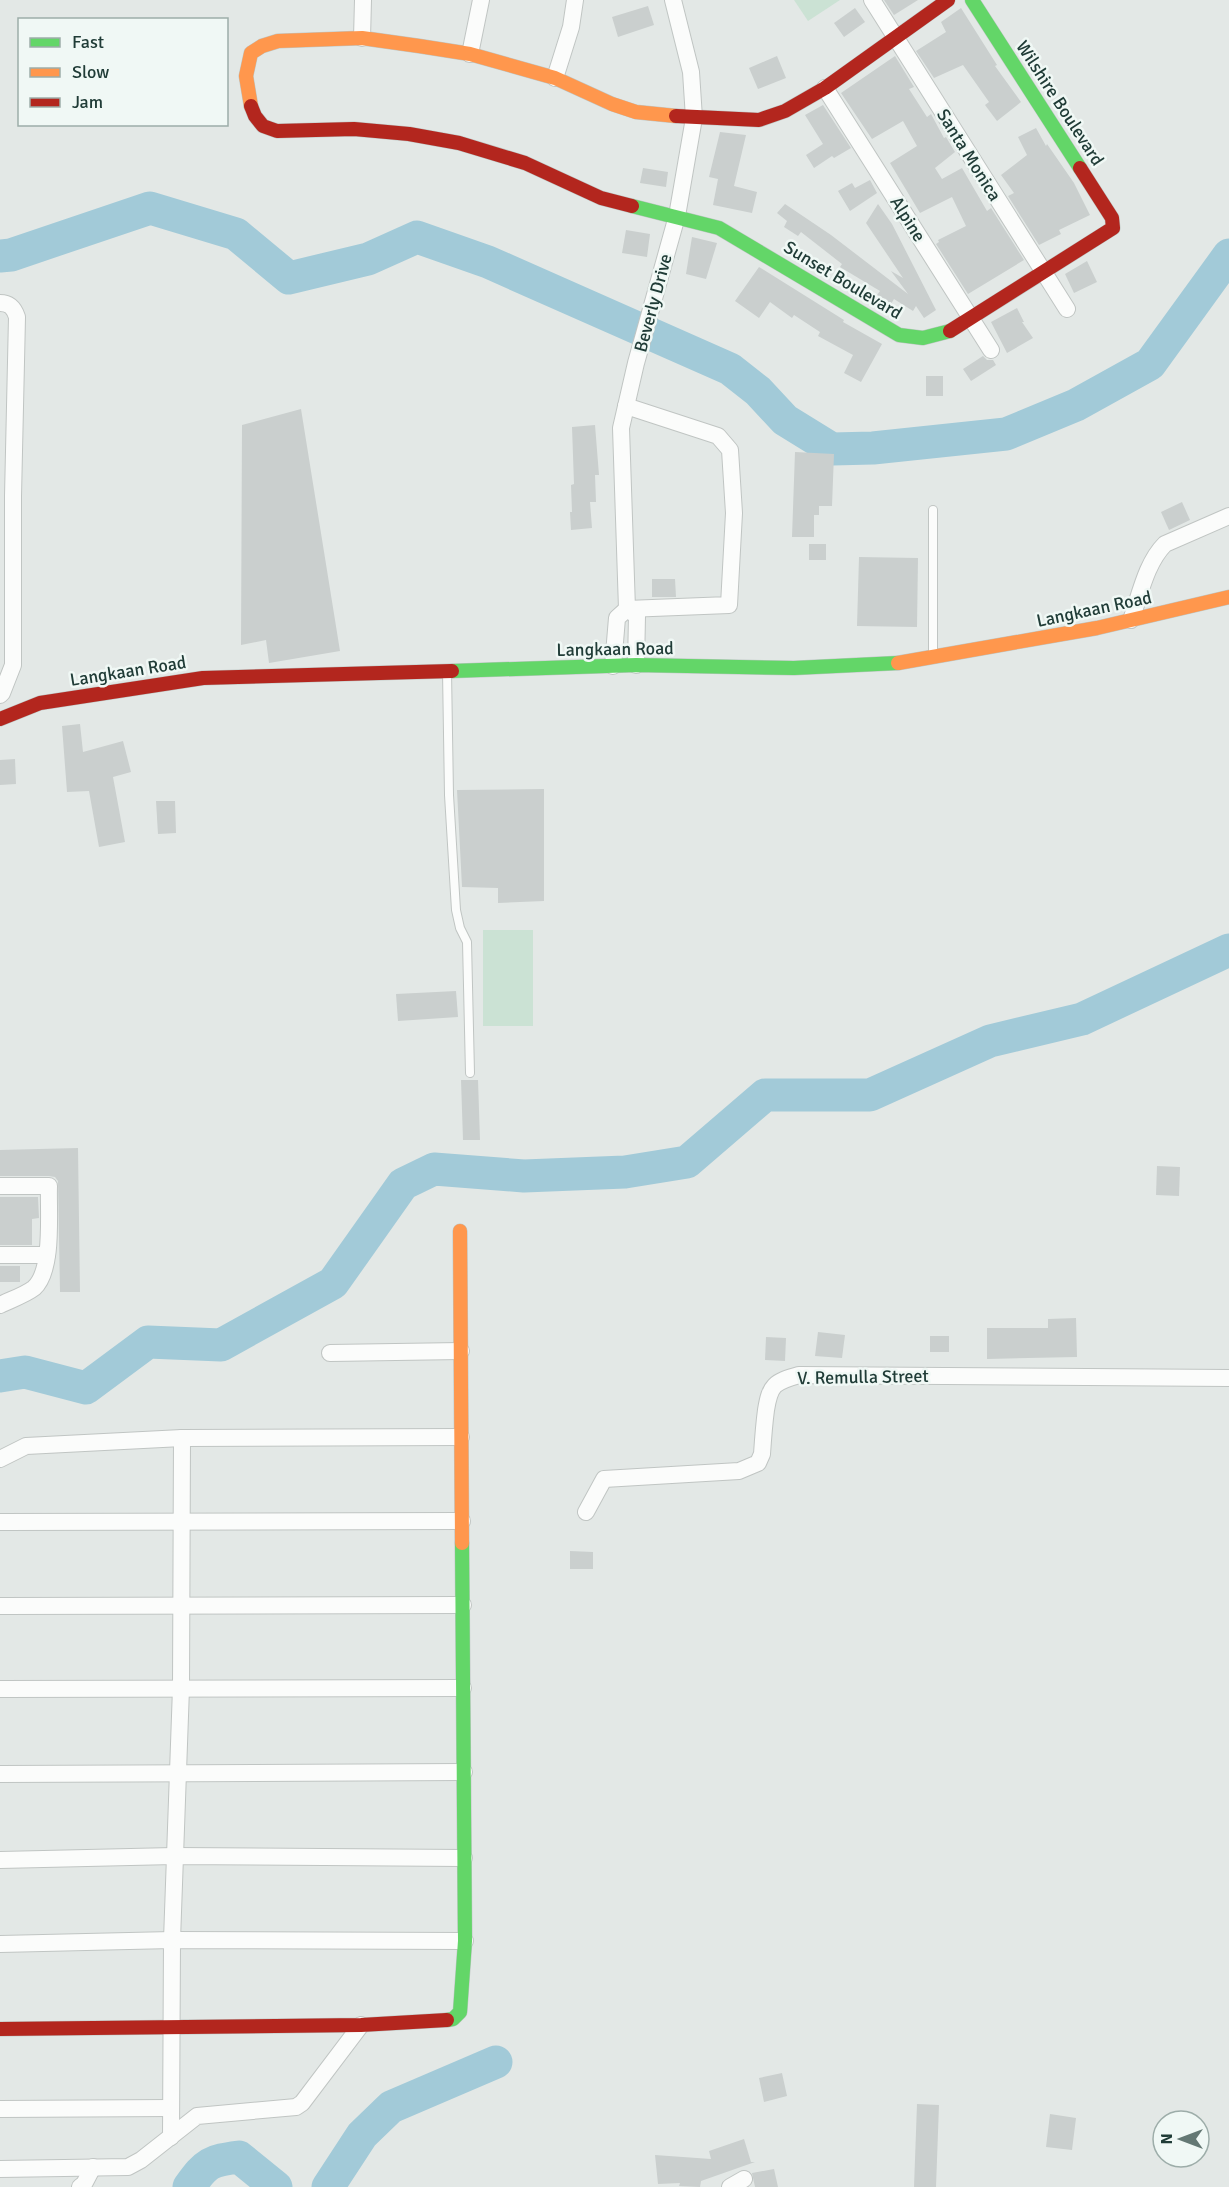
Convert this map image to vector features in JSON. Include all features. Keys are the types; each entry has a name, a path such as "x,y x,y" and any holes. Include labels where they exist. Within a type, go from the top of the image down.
{"street":[{"path":"363,0 362,38 470,54 555,78 612,104 636,112 694,118 759,120 785,111 825,87 948,0"},
{"path":"470,54 481,0"},
{"path":"555,78 571,27 575,0"},
{"name":"Beverly Drive","path":"627,609 621,428 636,363 677,216 694,118 691,72 673,0"},
{"name":"Santa Monica","path":"872,0 1067,309"},
{"name":"Wilshire Boulevard","path":"972,0 1112,218 1113,228"},
{"name":"Sunset Boulevard","path":"362,38 278,41 262,45 251,53 246,76 250,104 255,116 263,126 278,131 354,129 409,134 459,143 525,163 601,198 719,228 899,334 916,340 947,333 1113,228"},
{"name":"Alpine","path":"825,87 991,350"},
{"path":"0,303 6,303 14,308 17,317 7,496 13,665 0,695"},
{"path":"626,405 718,436 730,450 734,513 729,605 627,609"},
{"path":"1131,620 1157,551 1165,544 1229,516"},
{"name":"Langkaan Road","path":"0,718 40,703 203,678 636,665 794,668 907,663 1131,620 1229,597"},
{"name":"Beverly Drive","path":"627,609 637,616 636,665"},
{"name":"Beverly Drive","path":"613,666 616,618 627,609"},
{"path":"0,1186 49,1186 47,1255 41,1278 33,1289 0,1305"},
{"path":"0,2029 361,2025 453,2019 460,2012 465,1941 465,1858 460,1231"},
{"path":"0,1255 47,1255"},
{"path":"330,1353 461,1351"},
{"name":"V. Remulla Street","path":"586,1512 604,1479 740,1471 758,1462 762,1454 767,1397 774,1386 784,1379 799,1375 1229,1378"},
{"path":"0,1459 26,1446 182,1438 461,1437"},
{"path":"171,2137 174,1856 182,1689 182,1438"},
{"path":"0,1522 462,1521"},
{"path":"0,1606 463,1605"},
{"path":"0,1689 463,1688"},
{"path":"0,1774 464,1772"},
{"path":"0,1860 174,1856 465,1858"},
{"path":"0,1944 172,1940 465,1941"},
{"path":"0,2169 129,2167 197,2116 296,2107 302,2103 361,2025"},
{"path":"0,2109 171,2108"},
{"path":"80,2187 93,2167"}],"lane":[{"path":"933,510 933,659"},
{"path":"447,671 449,795 456,910 460,928 467,942 470,1073"}],"green space":[{"path":"794,0 840,0 808,21"},
{"path":"483,930 533,930 533,1026 483,1026"}],"building":[{"path":"884,0 918,0 894,15"},
{"path":"648,6 654,25 618,37 612,17"},
{"path":"855,8 865,22 844,37 834,23"},
{"path":"961,8 997,65 995,66 1021,102 997,121 985,105 989,102 963,65 934,78 916,51 946,32 941,22"},
{"path":"777,56 786,78 758,89 749,68"},
{"path":"895,56 914,87 909,89 927,117 931,114 944,138 946,137 955,152 935,168 942,179 962,168 987,211 991,208 1024,260 968,294 936,244 938,240 966,226 952,197 920,213 890,163 917,146 903,121 872,139 841,93"},
{"path":"823,105 851,148 834,158 832,156 814,168 806,155 823,144 805,115"},
{"path":"1036,128 1046,146 1047,144 1074,183 1090,215 1059,230 1061,234 1039,245 1008,196 1014,193 1001,175 1027,155 1018,137"},
{"path":"720,132 746,135 734,186 757,192 752,213 713,205 718,179 709,177"},
{"path":"643,168 668,172 666,187 640,183"},
{"path":"870,180 877,193 850,211 838,191 852,183 855,188"},
{"path":"785,204 831,235 908,294 891,271 903,278 866,223 878,204 892,224 936,310 924,318 916,306 913,311 894,299 891,304 877,295 880,291 840,267 842,264 801,232 798,236 784,227 787,221 777,213"},
{"path":"626,230 650,234 647,257 622,253"},
{"path":"692,237 717,243 706,279 686,274"},
{"path":"1087,261 1097,282 1074,293 1065,274"},
{"path":"759,267 844,320 843,322 882,344 861,382 844,373 853,355 818,336 820,332 794,315 792,318 770,302 759,318 735,301"},
{"path":"1017,308 1024,322 1022,322 1033,338 1007,353 991,322"},
{"path":"983,356 987,360 993,360 996,365 971,381 963,369"},
{"path":"926,376 943,376 943,396 926,396"},
{"path":"301,409 340,651 269,663 266,640 241,645 242,425"},
{"path":"595,425 599,475 595,475 596,502 590,502 592,528 571,530 571,485 574,484 572,427"},
{"path":"795,452 834,454 832,506 819,506 819,515 814,515 814,537 792,537"},
{"path":"1182,502 1190,520 1169,530 1161,512"},
{"path":"809,544 826,544 826,560 809,560"},
{"path":"859,557 918,558 917,627 857,626"},
{"path":"652,579 675,579 676,597 652,597"},
{"path":"80,724 83,752 123,741 131,772 113,777 125,842 99,847 89,791 67,792 62,726"},
{"path":"15,759 16,784 0,785 0,760"},
{"path":"544,789 544,901 498,903 498,888 462,887 457,790"},
{"path":"156,801 175,801 176,833 158,834"},
{"path":"456,991 458,1017 398,1021 396,994"},
{"path":"461,1080 478,1080 480,1140 463,1140"},
{"path":"78,1148 80,1292 60,1292 58,1181 55,1177 49,1176 0,1176 0,1150"},
{"path":"1157,1166 1180,1167 1179,1196 1156,1195"},
{"path":"0,1197 38,1197 39,1218 32,1219 32,1245 0,1245"},
{"path":"0,1266 20,1266 20,1282 0,1282"},
{"path":"1076,1318 1077,1357 987,1359 987,1328 1048,1328 1048,1319"},
{"path":"818,1332 845,1335 842,1358 815,1356"},
{"path":"930,1336 949,1336 949,1352 930,1352"},
{"path":"766,1337 786,1338 785,1361 765,1360"},
{"path":"570,1551 593,1552 593,1569 570,1569"},
{"path":"782,2073 787,2096 764,2102 759,2078"},
{"path":"917,2104 939,2105 936,2187 914,2187"},
{"path":"1050,2114 1076,2118 1072,2150 1046,2147"},
{"path":"744,2139 751,2162 755,2162 701,2181 700,2187 679,2186 680,2183 658,2184 655,2155 711,2159 709,2151"},
{"path":"774,2169 778,2187 755,2187 752,2173"}],"waterway":[{"path":"0,256 11,255 150,208 236,234 289,278 368,259 417,237 488,262 730,369 758,391 785,420 832,449 873,448 1006,434 1076,405 1150,364 1229,255"},
{"path":"0,1376 25,1372 86,1388 148,1342 221,1345 333,1283 403,1184 434,1169 524,1176 625,1172 687,1162 765,1095 870,1095 990,1041 1082,1019 1229,950"},
{"path":"328,2187 362,2135 391,2107 496,2062"},
{"path":"189,2187 200,2172 210,2164 239,2157 276,2187"}],"traffic: fast":[{"path":"972,0 1080,168"},
{"path":"632,206 719,228 899,335 923,338 950,331"},
{"path":"452,671 636,665 794,668 898,663"},
{"path":"447,2020 453,2019 460,2012 465,1941 462,1543"}],"traffic: slow":[{"path":"251,106 246,76 251,53 262,46 278,41 362,38 470,54 555,78 612,104 636,112 676,116"},
{"path":"898,663 1097,628 1229,597"},
{"path":"460,1231 462,1543"}],"traffic: jam":[{"path":"676,116 759,120 785,111 825,88 948,0"},
{"path":"251,106 263,126 277,131 354,129 409,134 459,143 525,163 601,198 632,206"},
{"path":"950,331 1113,228 1112,218 1080,168"},
{"path":"0,719 40,703 203,678 452,671"},
{"path":"0,2029 361,2025 447,2020"}]}
